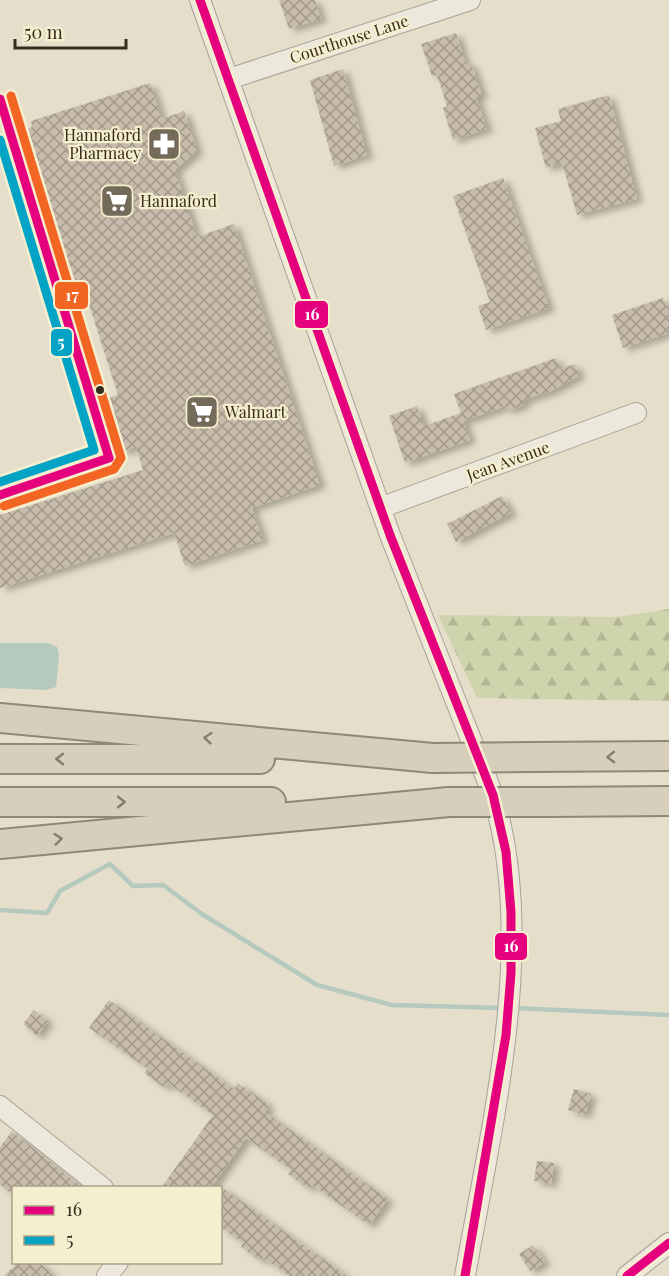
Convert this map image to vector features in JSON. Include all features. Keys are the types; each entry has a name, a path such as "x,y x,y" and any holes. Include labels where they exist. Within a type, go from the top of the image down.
{"highway":[{"path":"0,718 433,758"},
{"path":"0,759 669,756"},
{"path":"0,802 669,801"},
{"path":"0,844 448,802"}],"street":[{"path":"200,0 380,508 500,817 507,851 511,899 508,999 504,1042 465,1276"},
{"name":"Courthouse Lane","path":"229,79 470,0"},
{"name":"Jean Avenue","path":"380,508 636,413"},
{"path":"0,1106 100,1186"},
{"path":"627,1276 669,1243"},
{"path":"107,1276 117,1264"}],"green space":[{"path":"669,609 669,701 477,698 438,615 618,617"}],"shaded area":[{"path":"0,643 49,643 57,647 59,655 56,687 47,690 0,688"}],"building":[{"path":"279,0 315,0 321,19 289,29"},
{"path":"456,33 466,65 471,63 482,95 476,97 487,129 453,140 443,108 447,106 437,75 432,76 421,44"},
{"path":"343,69 367,155 334,166 310,80"},
{"path":"150,83 162,119 184,111 197,151 175,170 197,237 234,224 320,485 252,508 263,540 185,566 174,533 0,588 0,515 143,470 136,447 122,452 105,399 118,395 87,298 82,299 62,244 27,129 32,127 31,121"},
{"path":"609,95 637,199 577,215 562,163 546,168 535,128 561,121 558,109"},
{"path":"503,178 549,308 486,330 478,306 490,302 453,196"},
{"path":"663,298 666,306 669,305 669,333 623,348 612,315"},
{"path":"556,358 560,369 575,364 579,376 551,391 523,400 525,404 507,411 506,406 464,421 454,394"},
{"path":"417,406 424,426 461,413 470,440 405,463 389,416"},
{"path":"502,496 511,513 456,542 447,524"},
{"path":"109,1000 234,1089 238,1083 269,1105 265,1112 388,1199 369,1225 312,1185 309,1189 288,1174 291,1170 246,1138 212,1186 162,1186 213,1115 168,1083 165,1088 144,1073 148,1069 89,1028"},
{"path":"34,1010 48,1021 37,1036 23,1024"},
{"path":"574,1089 591,1094 585,1115 568,1110"},
{"path":"12,1131 81,1186 12,1186 12,1194 0,1185 0,1147"},
{"path":"537,1161 554,1163 551,1184 534,1181"},
{"path":"222,1187 347,1276 290,1276 263,1258 261,1261 241,1247 243,1243 222,1228"},
{"path":"533,1245 545,1262 530,1271 519,1254"},
{"path":"16,1264 41,1264 54,1276 4,1276"}],"waterway":[{"path":"0,910 47,913 60,891 110,864 133,886 163,885 202,914 317,985 392,1005 501,1008"},
{"path":"513,1008 669,1015"}],"transit line":[{"name":"16","path":"200,0 390,535 493,795 506,852 511,912 511,973 506,1035 465,1276"},
{"name":"17","path":"4,506 114,469 121,458 11,96"},
{"name":"16","path":"0,99 109,458 0,495"},
{"name":"5","path":"0,140 94,450 0,482"},
{"name":"16","path":"627,1276 669,1243"}],"place":[{"name":"Hannaford Pharmacy","path":"164,144"},
{"name":"Hannaford","path":"117,201"},
{"name":"Walmart","path":"202,412"}]}
